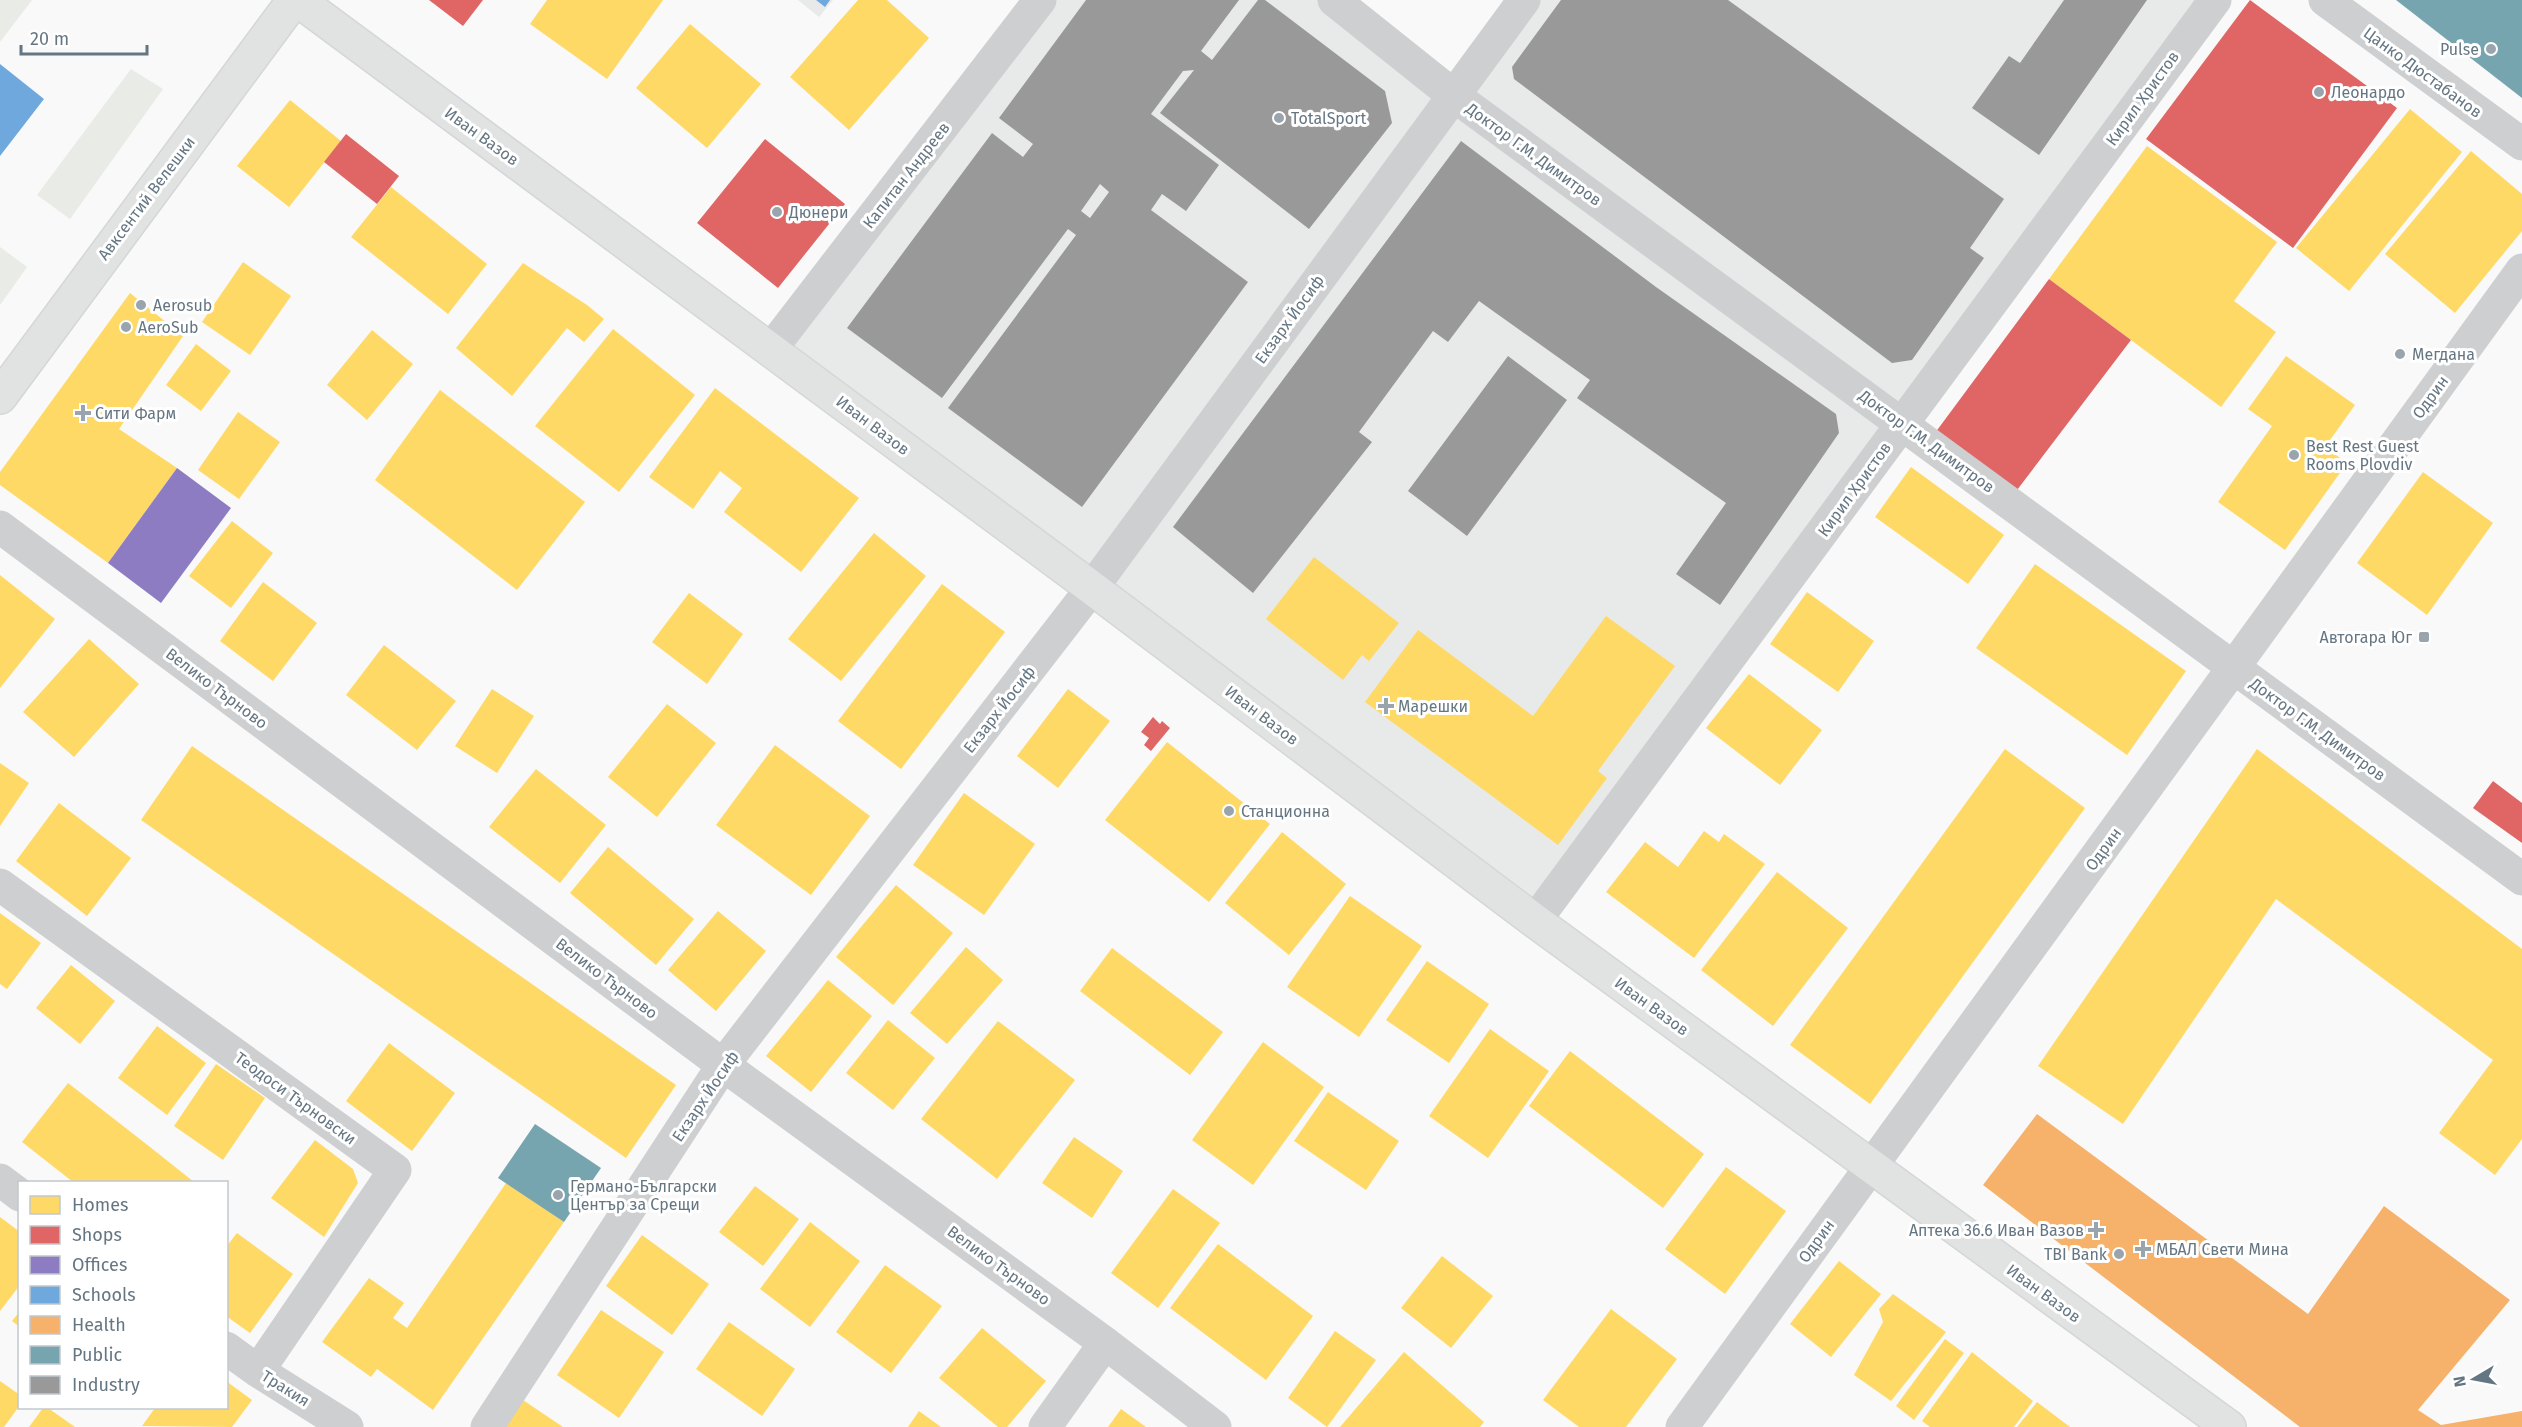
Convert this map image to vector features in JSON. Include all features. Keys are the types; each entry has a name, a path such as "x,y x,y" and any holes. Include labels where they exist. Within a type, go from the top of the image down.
{"street":[{"name":"Иван Вазов","path":"296,0 771,349 1535,921 2229,1427"},
{"name":"Авксентий Велешки","path":"0,397 296,0"},
{"name":"Капитан Андреев","path":"771,349 1040,0"},
{"name":"Доктор Г.М. Димитров","path":"1334,0 1453,95 2522,879"},
{"name":"Екзарх Йосиф","path":"487,1427 723,1065 1092,588 1524,0"},
{"name":"Кирил Христов","path":"1535,921 2215,0"},
{"name":"Цанко Дюстабанов","path":"2325,0 2522,144"},
{"name":"Одрин","path":"1682,1427 1870,1166 2235,669 2522,270"},
{"name":"Велико Търново","path":"0,527 723,1065 1105,1343 1215,1427"},
{"name":"Теодоси Търновски","path":"0,885 395,1170 258,1371"},
{"path":"0,1180 18,1194"},
{"path":"1045,1427 1105,1343"},
{"name":"Тракия","path":"228,1348 258,1371 347,1427"}],"shaded area":[{"path":"0,0 32,0 0,42"},
{"path":"798,0 833,0 819,17"},
{"path":"1040,0 1334,0 1453,94 1524,0 2215,0 1535,921 771,349"},
{"path":"131,69 163,89 70,219 37,195"},
{"path":"0,247 27,267 0,305"}],"building: Homes":[{"path":"547,0 663,0 607,79 530,24"},
{"path":"858,0 887,0 929,38 849,130 790,77"},
{"path":"690,24 761,84 707,148 636,88"},
{"path":"290,100 341,141 289,207 237,166"},
{"path":"2410,109 2462,152 2349,291 2296,248"},
{"path":"2147,146 2277,242 2234,301 2276,332 2221,407 2049,279"},
{"path":"2471,151 2522,194 2522,231 2455,313 2385,254"},
{"path":"391,187 487,264 448,314 351,237"},
{"path":"243,262 291,296 250,355 202,322"},
{"path":"523,263 587,305 604,319 584,342 567,328 512,396 456,348"},
{"path":"130,293 183,336 119,429 177,468 108,563 0,485 0,472"},
{"path":"613,329 695,395 619,492 535,426"},
{"path":"372,330 413,364 367,420 327,385"},
{"path":"196,344 231,371 201,411 166,385"},
{"name":"Best Rest Guest Rooms Plovdiv","path":"2286,356 2355,405 2325,447 2347,463 2285,550 2218,502 2272,426 2248,409"},
{"path":"715,388 859,498 801,572 724,512 742,488 720,471 693,509 649,477"},
{"path":"440,390 585,502 517,590 375,480"},
{"path":"238,412 280,442 239,499 198,470"},
{"path":"1911,467 2004,535 1968,584 1875,517"},
{"path":"2423,472 2493,523 2427,615 2357,563"},
{"path":"232,521 273,553 231,608 189,576"},
{"path":"874,533 926,576 841,681 788,639"},
{"path":"1314,557 1399,623 1369,661 1362,655 1343,680 1266,619"},
{"path":"2035,564 2186,671 2127,755 1976,648"},
{"path":"0,575 55,619 0,688"},
{"path":"263,582 317,623 273,681 220,641"},
{"path":"942,584 1005,632 901,769 838,721"},
{"path":"1807,592 1874,641 1838,692 1770,644"},
{"path":"689,593 743,634 707,684 652,642"},
{"path":"1606,616 1675,666 1598,771 1607,778 1558,845 1365,702 1418,630 1533,716"},
{"path":"89,639 139,684 74,757 23,712"},
{"path":"384,645 456,701 417,750 346,695"},
{"path":"1749,674 1822,730 1780,785 1706,728"},
{"path":"492,689 534,716 497,773 455,746"},
{"path":"1068,689 1110,721 1058,788 1017,756"},
{"path":"667,704 716,743 657,817 608,777"},
{"path":"1167,742 1270,824 1209,902 1105,820"},
{"path":"775,745 870,816 811,895 716,825"},
{"path":"192,746 676,1085 626,1158 141,820"},
{"path":"2005,749 2085,808 1870,1104 1790,1045"},
{"path":"2257,749 2522,949 2522,1139 2495,1175 2439,1133 2493,1060 2276,899 2123,1124 2038,1066"},
{"path":"0,763 29,783 0,826"},
{"path":"536,769 606,825 560,883 489,827"},
{"path":"964,793 1035,844 984,915 913,865"},
{"path":"59,803 131,858 87,916 16,861"},
{"path":"1704,831 1719,842 1724,834 1765,864 1694,958 1606,892 1645,842 1678,867"},
{"path":"1282,832 1346,884 1289,955 1225,903"},
{"path":"608,847 694,919 656,965 570,893"},
{"path":"1777,872 1848,928 1773,1026 1701,970"},
{"path":"896,885 953,933 893,1005 836,957"},
{"path":"1350,896 1422,946 1359,1037 1287,987"},
{"path":"718,911 766,951 716,1011 668,970"},
{"path":"0,913 41,943 7,989 0,984"},
{"path":"966,947 1003,980 947,1044 910,1013"},
{"path":"1112,948 1223,1032 1190,1075 1080,991"},
{"path":"1427,961 1489,1004 1449,1063 1386,1020"},
{"path":"71,965 115,1001 80,1044 36,1008"},
{"path":"828,980 872,1016 811,1092 766,1056"},
{"path":"888,1020 935,1058 893,1110 846,1073"},
{"path":"998,1021 1075,1080 997,1179 921,1119"},
{"path":"157,1026 206,1063 167,1115 118,1078"},
{"path":"1490,1029 1549,1071 1488,1158 1429,1116"},
{"path":"1263,1042 1324,1087 1253,1185 1192,1140"},
{"path":"389,1043 455,1093 412,1151 346,1101"},
{"path":"1570,1051 1704,1154 1663,1208 1529,1106"},
{"path":"216,1064 265,1098 223,1160 174,1126"},
{"path":"68,1083 193,1181 72,1181 22,1142"},
{"path":"1328,1092 1399,1141 1366,1190 1294,1141"},
{"path":"1074,1137 1123,1171 1092,1218 1042,1183"},
{"path":"315,1140 353,1169 358,1183 324,1237 271,1198"},
{"path":"1726,1167 1786,1211 1725,1294 1665,1249"},
{"path":"506,1183 564,1222 433,1410 377,1369 371,1377 322,1342 369,1278 404,1303 393,1318 407,1328"},
{"path":"755,1186 799,1219 763,1266 719,1232"},
{"path":"1173,1189 1220,1223 1158,1308 1111,1273"},
{"path":"0,1217 18,1230 18,1288 0,1311"},
{"path":"810,1222 860,1261 810,1327 760,1289"},
{"path":"237,1233 293,1274 250,1333 228,1317 228,1244"},
{"path":"642,1235 709,1284 672,1335 606,1286"},
{"path":"1218,1244 1313,1316 1266,1380 1170,1308"},
{"path":"1442,1256 1493,1296 1451,1348 1401,1308"},
{"path":"1839,1261 1881,1294 1831,1357 1790,1324"},
{"path":"885,1265 942,1306 891,1373 836,1332"},
{"path":"1893,1294 1946,1332 1891,1401 1854,1375 1883,1322 1879,1309"},
{"path":"1611,1309 1677,1359 1626,1427 1579,1427 1543,1400"},
{"path":"601,1310 664,1352 619,1418 557,1375"},
{"path":"18,1314 18,1326 12,1321"},
{"path":"729,1322 795,1369 762,1416 696,1369"},
{"path":"982,1328 1046,1381 1007,1427 998,1427 939,1378"},
{"path":"1335,1331 1376,1360 1327,1427 1288,1398"},
{"path":"1945,1339 1964,1353 1914,1420 1896,1406"},
{"path":"1404,1352 1484,1422 1480,1427 1340,1427"},
{"path":"1972,1352 2033,1401 2014,1427 1930,1427 1922,1421"},
{"path":"0,1381 18,1394 18,1408 4,1427 0,1427"},
{"path":"228,1382 252,1400 232,1427 142,1426 154,1409 228,1409"},
{"path":"520,1398 563,1427 501,1427"},
{"path":"2037,1402 2070,1427 2017,1427"},
{"path":"42,1409 49,1409 75,1427 29,1427"},
{"path":"1121,1409 1146,1427 1108,1427"},
{"path":"919,1411 941,1427 908,1427"}],"building: Shops":[{"path":"429,0 483,0 463,26"},
{"path":"2250,0 2397,108 2293,248 2146,139"},
{"path":"346,134 399,176 377,204 324,162"},
{"path":"765,139 845,204 778,288 697,223"},
{"path":"2049,279 2131,340 2014,494 1935,433"},
{"path":"1153,717 1160,724 1162,721 1170,728 1151,751 1144,745 1149,738 1141,732"},
{"path":"2493,781 2522,803 2522,843 2473,808"}],"building: Offices":[{"path":"177,468 231,508 161,603 108,563"}],"building: Schools":[{"path":"816,0 830,0 825,7"},
{"path":"0,64 44,99 0,156"}],"building: Health":[{"name":"МБАЛ Свети Мина","path":"2037,1114 2308,1314 2384,1206 2510,1300 2418,1410 2441,1425 2522,1411 2522,1427 2300,1427 1983,1185"}],"building: Public":[{"name":"Pulse","path":"2396,0 2522,0 2522,98"},
{"path":"535,1124 601,1168 564,1222 498,1178"}],"building: Industry":[{"path":"1086,0 1239,0 1201,51 1212,60 1258,0 1265,0 1385,91 1392,123 1309,229 1160,113 1194,70 1183,71 1151,114 1219,165 1186,211 1162,194 1151,210 1248,282 1082,507 948,408 1076,235 1068,229 942,398 847,328 992,133 1023,157 1033,144 999,118","holes":["1100,184 1109,192 1090,218 1081,211"]},
{"path":"1561,0 1728,0 2004,199 1970,248 1984,258 1912,360 1892,363 1514,79 1512,67"},
{"path":"2064,0 2147,0 2039,155 1972,108 2009,56 2020,63"},
{"path":"1461,141 1656,287 1836,414 1839,433 1720,605 1676,574 1726,503 1577,398 1590,380 1479,301 1448,342 1433,331 1359,432 1372,442 1253,593 1173,527"},
{"path":"1508,356 1567,400 1467,536 1408,491"}],"place":[{"name":"Pulse","path":"2491,49"},
{"name":"Леонардо","path":"2319,92"},
{"name":"TotalSport","path":"1279,118"},
{"name":"Дюнери","path":"777,212"},
{"name":"Aerosub","path":"141,305"},
{"name":"AeroSub","path":"126,327"},
{"name":"Мегдана","path":"2400,354"},
{"name":"Сити Фарм","path":"83,413"},
{"name":"Best Rest Guest Rooms Plovdiv","path":"2294,455"},
{"name":"Автогара Юг","path":"2424,637"},
{"name":"Марешки","path":"1386,706"},
{"name":"Станционна","path":"1229,811"},
{"name":"Германо-Български Център за Срещи","path":"558,1195"},
{"name":"Аптека 36.6 Иван Вазов","path":"2096,1230"},
{"name":"МБАЛ Свети Мина","path":"2143,1249"},
{"name":"TBI Bank","path":"2119,1254"}]}
